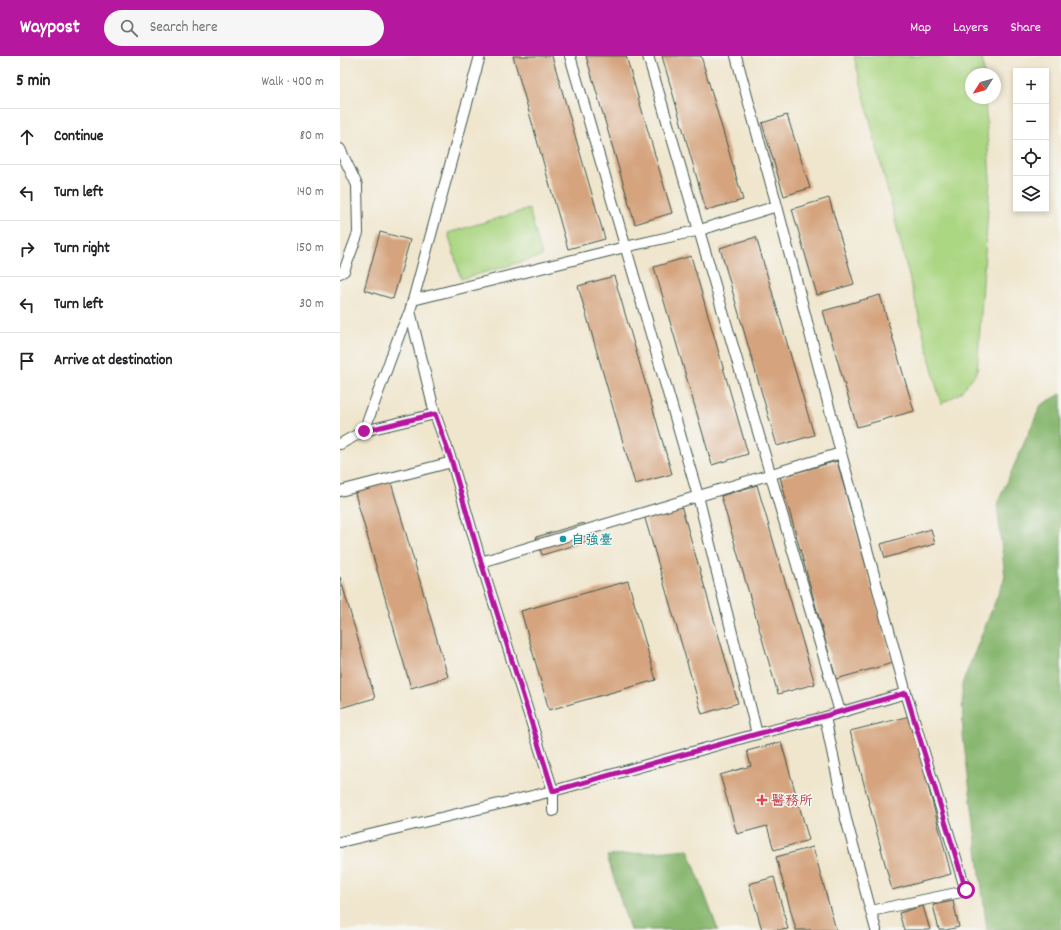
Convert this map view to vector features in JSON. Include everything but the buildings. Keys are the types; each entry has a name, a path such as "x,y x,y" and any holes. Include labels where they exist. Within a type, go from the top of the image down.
{"lane":[{"path":"364,431 400,333 410,311 480,56"},
{"path":"570,56 698,496 757,734"},
{"path":"648,56 840,712"},
{"path":"736,56 778,206 841,453 906,693 966,890 871,912"},
{"path":"340,149 357,185 358,233 344,271 340,273"},
{"path":"413,300 625,247 700,230 778,206"},
{"path":"410,311 435,414 452,462 481,562 553,791 553,811"},
{"path":"340,444 364,431 435,414"},
{"path":"481,562 841,453"},
{"path":"340,492 452,462"},
{"path":"340,842 553,791 906,693"},
{"path":"825,716 846,819 876,930"}],"green space":[{"path":"854,56 982,56 983,68 965,68 965,104 985,104 990,180 977,372 960,393 941,404"},
{"path":"529,209 542,256 461,279 448,233"},
{"path":"1061,394 1061,930 987,930 963,735 962,684 1005,577 997,504 1041,405"},
{"path":"688,849 718,930 630,930 607,856"}],"place":[{"name":"自強臺","path":"563,539"},
{"name":"醫務所","path":"762,800"}],"route":[{"path":"364,431 435,414 452,462 481,562 553,791 906,693 966,890"}]}
